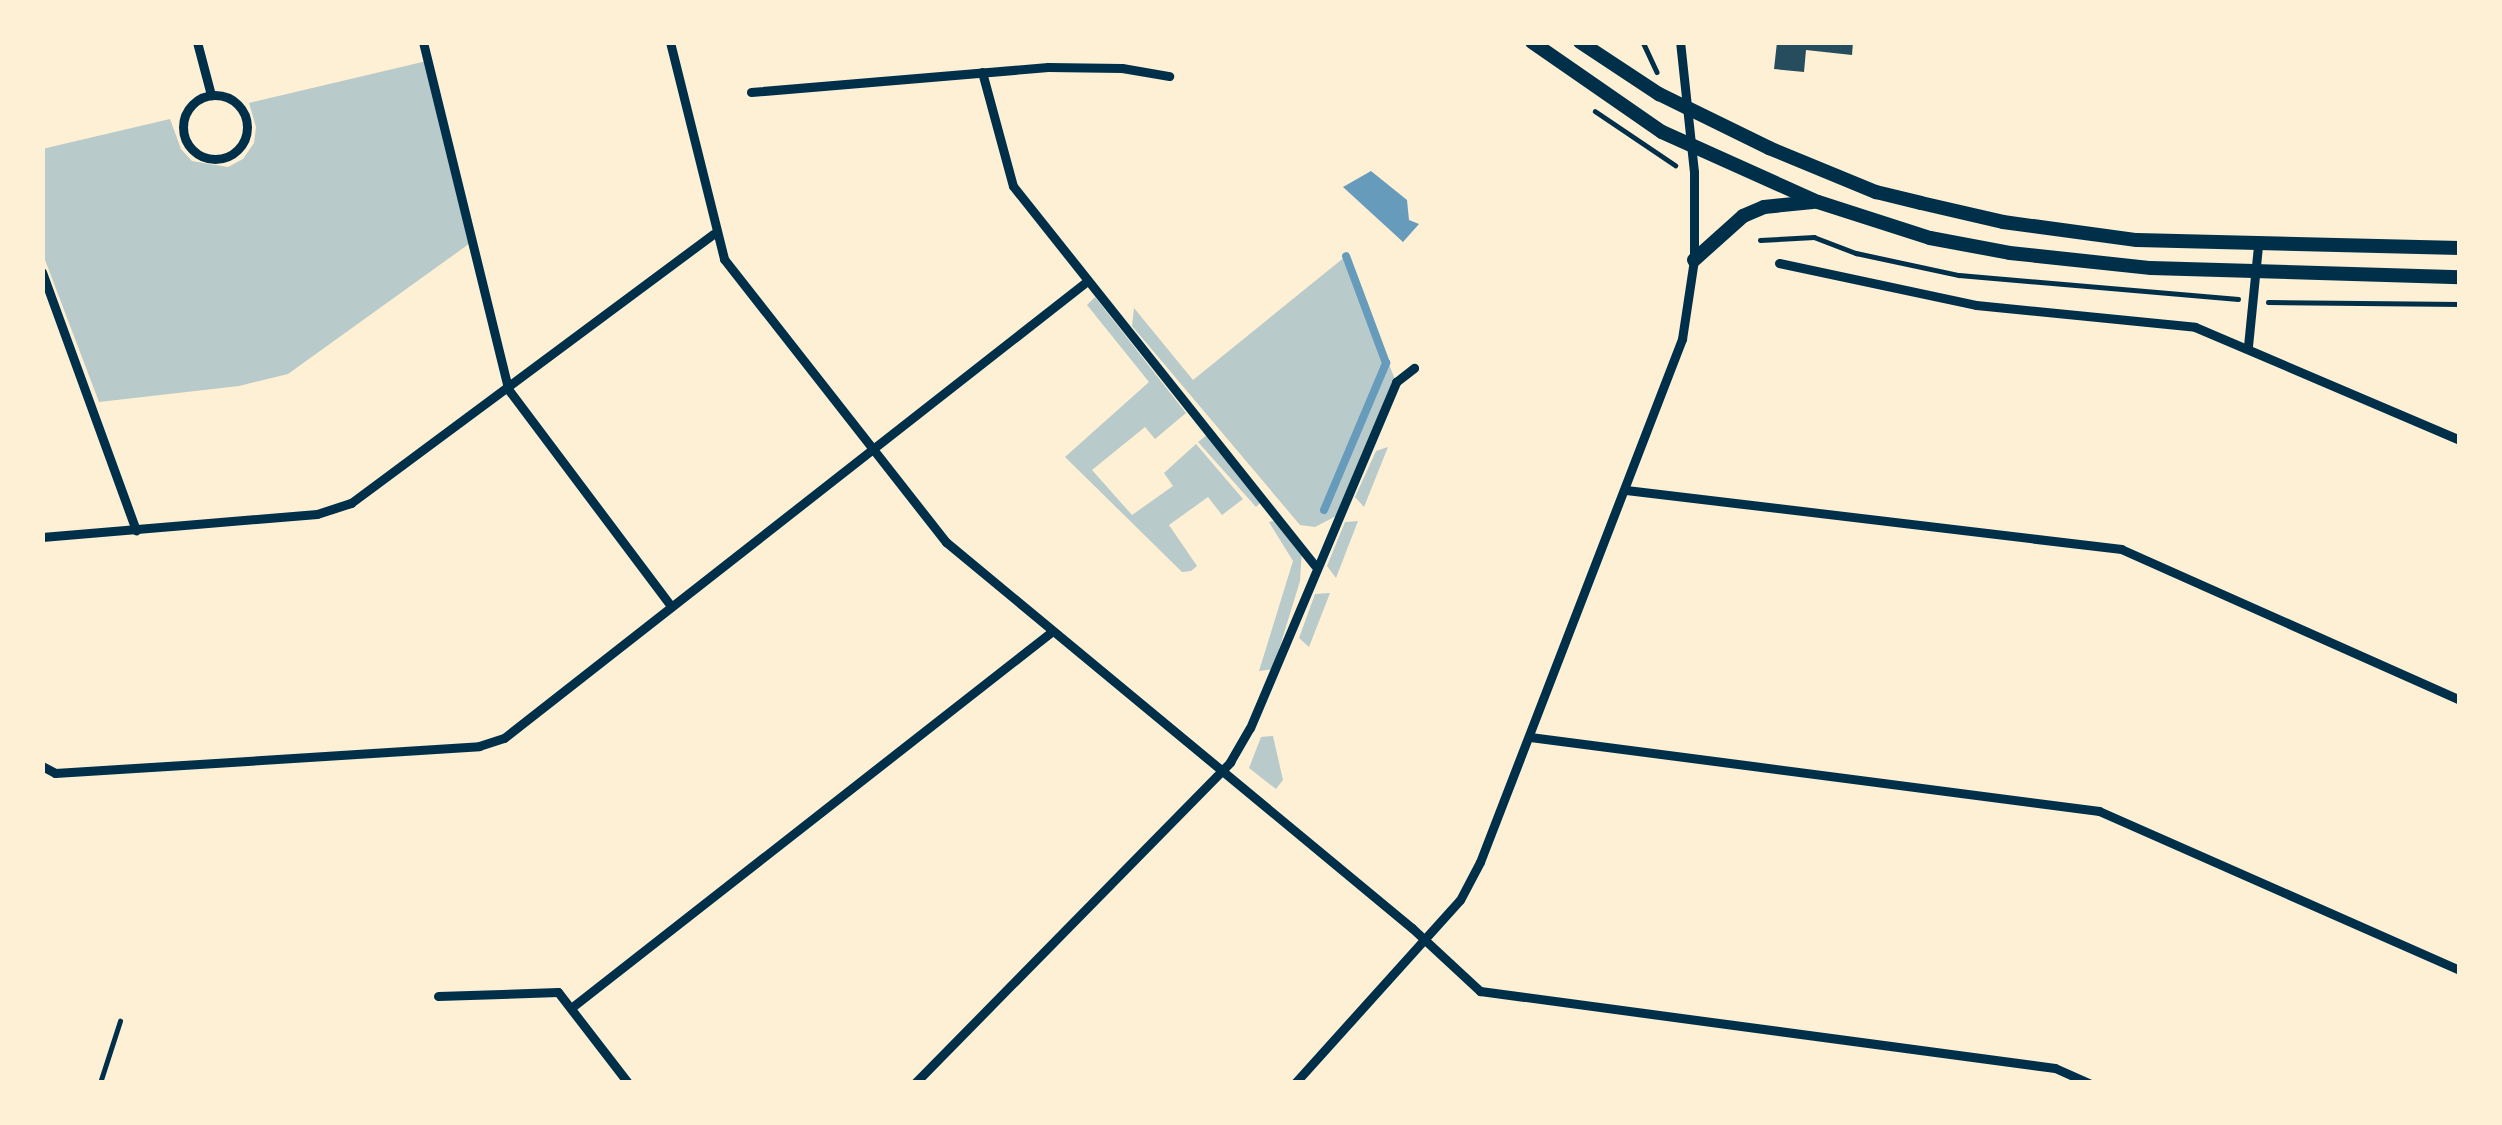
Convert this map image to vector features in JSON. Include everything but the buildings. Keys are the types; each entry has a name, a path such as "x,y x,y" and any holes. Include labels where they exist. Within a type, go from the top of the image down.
{"main road":[{"path":"1532,42 1593,89 1694,147 1878,224 2010,253 2151,268 2460,277"},
{"path":"1580,42 1690,110 1822,171 1921,203 2067,231 2258,245 2460,248"},
{"path":"1694,260 1743,216 1764,207 1818,202"}],"street":[{"path":"197,42 211,95"},
{"path":"423,42 508,389 670,605"},
{"path":"670,42 713,234 724,259 946,542 1492,996 2055,1068 2089,1083"},
{"path":"1295,1083 1460,901 1530,737 1682,339 1694,260 1694,147 1680,42"},
{"path":"751,92 982,72 1122,68 1169,76"},
{"path":"982,72 1013,186 1315,565"},
{"path":"211,95 232,98 248,128 239,148 220,158 198,154 183,125 191,105 211,95"},
{"path":"42,537 316,514 351,503 713,234"},
{"path":"2248,346 2258,245"},
{"path":"1779,263 1976,305 2195,327 2460,440"},
{"path":"42,272 136,530"},
{"path":"42,766 55,773 479,746 504,738 1086,282"},
{"path":"915,1083 1220,774 1250,728 1396,382 1414,368"},
{"path":"1626,490 2121,549 2460,700"},
{"path":"571,1008 1050,633"},
{"path":"1530,737 2099,811 2460,970"},
{"path":"439,996 558,992 628,1083"}],"lane":[{"path":"100,1083 120,1021"}],"path":[{"path":"1643,42 1657,72"}],"shaded area":[{"path":"431,60 473,241 288,374 239,386 99,402 42,252 42,149 170,119 181,149 192,161 228,167 243,159 254,143 256,127 249,103"},
{"path":"1346,256 1396,382 1338,515 1315,527 1300,525 1132,326 1134,308 1193,380"},
{"path":"1095,297 1186,413 1155,439 1145,427 1092,470 1132,515 1173,486 1164,473 1196,444 1243,499 1222,515 1208,497 1169,525 1197,566 1191,571 1182,572 1065,457 1149,382 1087,305"},
{"path":"1212,431 1263,500 1256,507 1198,442"},
{"path":"1388,447 1364,507 1355,497 1376,451"},
{"path":"1281,520 1302,548 1300,581 1273,669 1259,671 1293,561 1269,522"},
{"path":"1358,521 1336,578 1327,566 1345,522"},
{"path":"1330,593 1309,647 1299,638 1315,594"},
{"path":"1273,736 1283,780 1276,789 1249,768 1261,737"}],"water":[{"path":"1371,171 1407,200 1409,220 1419,224 1403,242 1343,187"}],"waterway":[{"path":"1324,510 1386,363 1346,256"}]}
